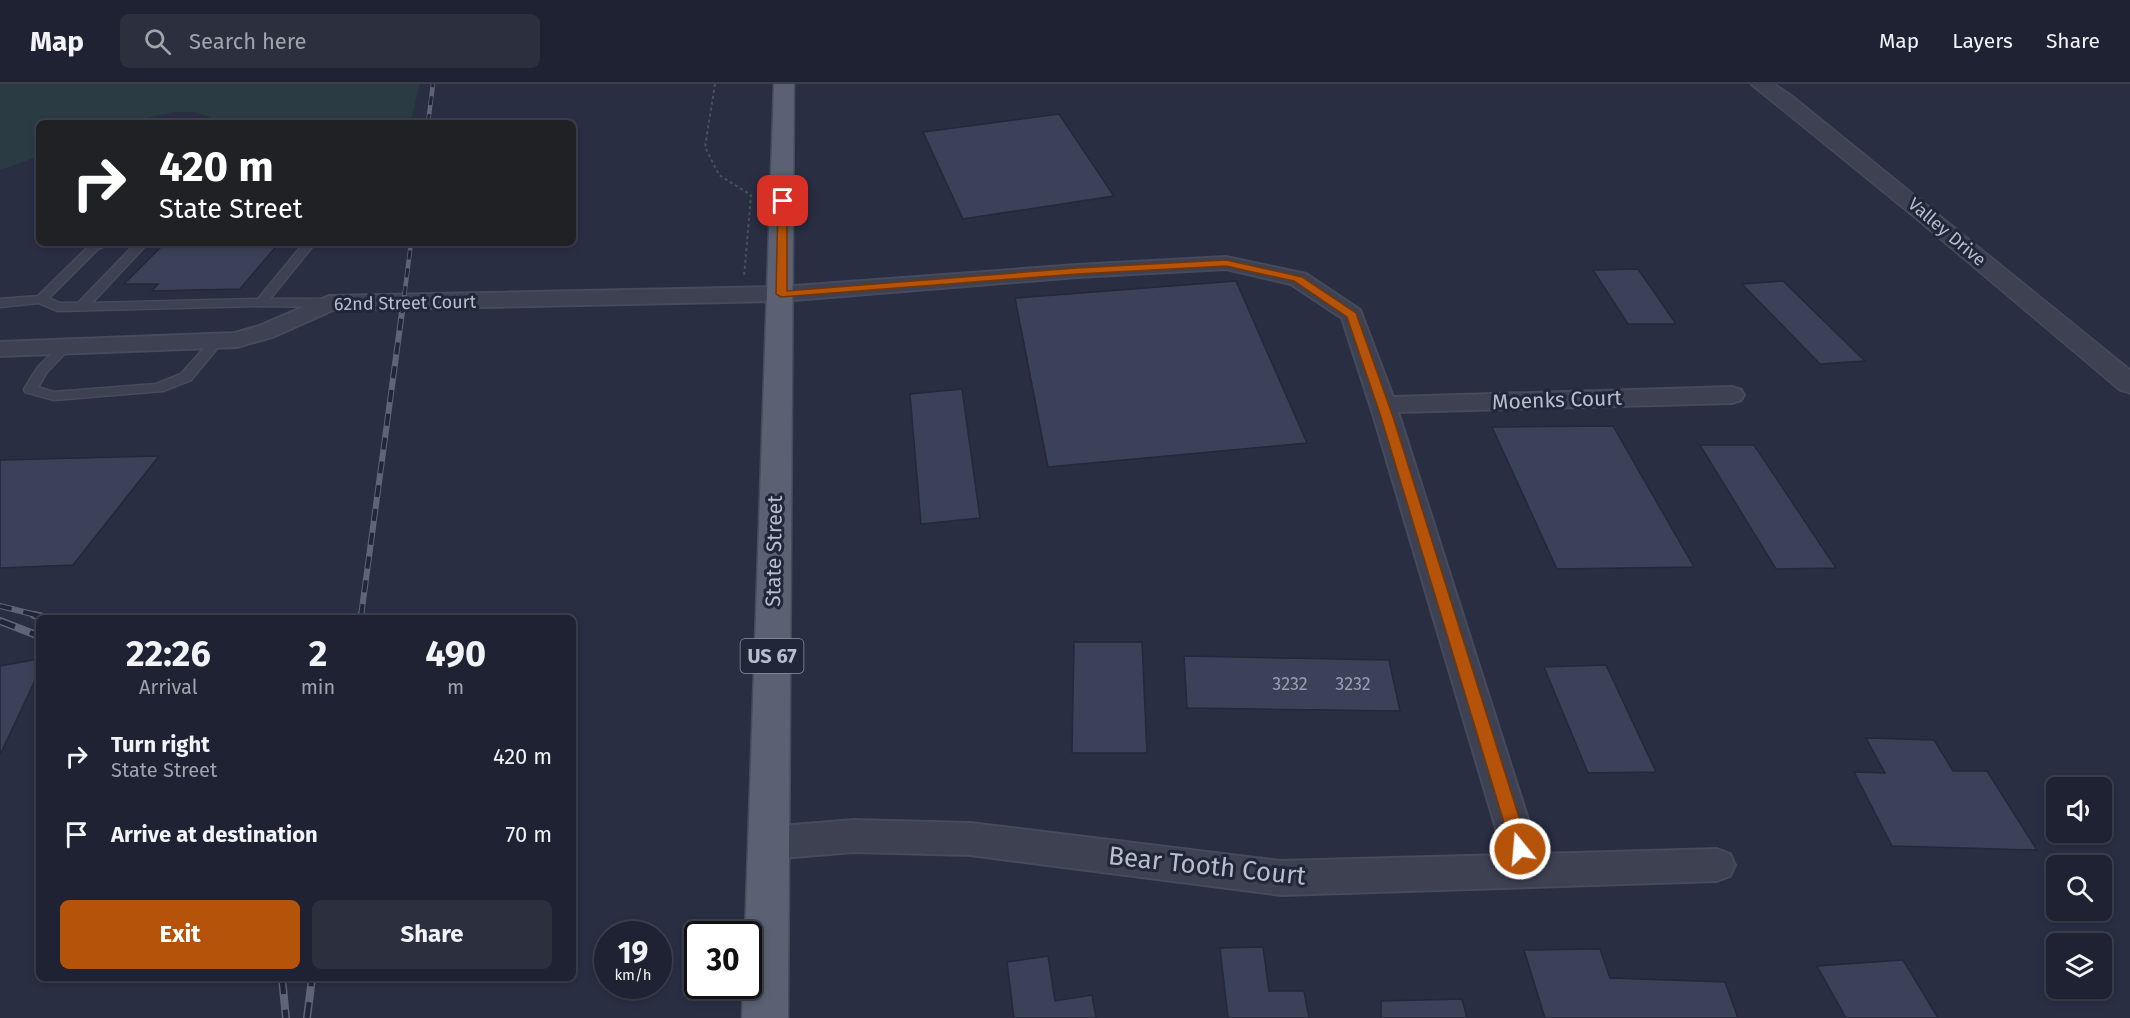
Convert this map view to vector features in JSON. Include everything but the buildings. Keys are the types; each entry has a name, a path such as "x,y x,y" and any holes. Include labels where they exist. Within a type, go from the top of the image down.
{"main road":[{"name":"State Street","path":"765,1018 784,84"}],"street":[{"name":"Valley Drive","path":"1761,84 1786,101 1893,187 2130,384"},
{"name":"62nd Street Court","path":"0,349 237,340 267,331 329,303 781,294 1077,271 1226,263 1298,279 1352,315 1383,405 1527,872"},
{"name":"Moenks Court","path":"1383,405 1732,395"},
{"name":"Bear Tooth Court","path":"769,843 854,836 970,838 1281,878 1718,866"}],"lane":[{"path":"41,299 99,246"},
{"path":"82,306 139,246"},
{"path":"261,302 307,246"},
{"path":"0,303 41,299 58,307 261,302 329,303"},
{"path":"67,345 42,370 30,389 54,396 158,388 186,377 218,340"}],"path":[{"path":"715,84 705,147 719,175 751,195 742,295"}],"shaded area":[{"path":"0,84 420,84 411,120 210,120 210,117 199,113 178,112 139,120 36,120 36,157 0,170"}],"railway":[{"path":"428,120 433,84"},
{"path":"402,313 411,246"},
{"path":"361,615 402,312"},
{"path":"0,606 36,615"},
{"path":"0,621 36,635"},
{"path":"282,981 286,1018"},
{"path":"307,1018 312,981"}],"route":[{"path":"783,201 781,294 1077,271 1226,263 1298,279 1352,315 1387,417 1520,849"}]}
